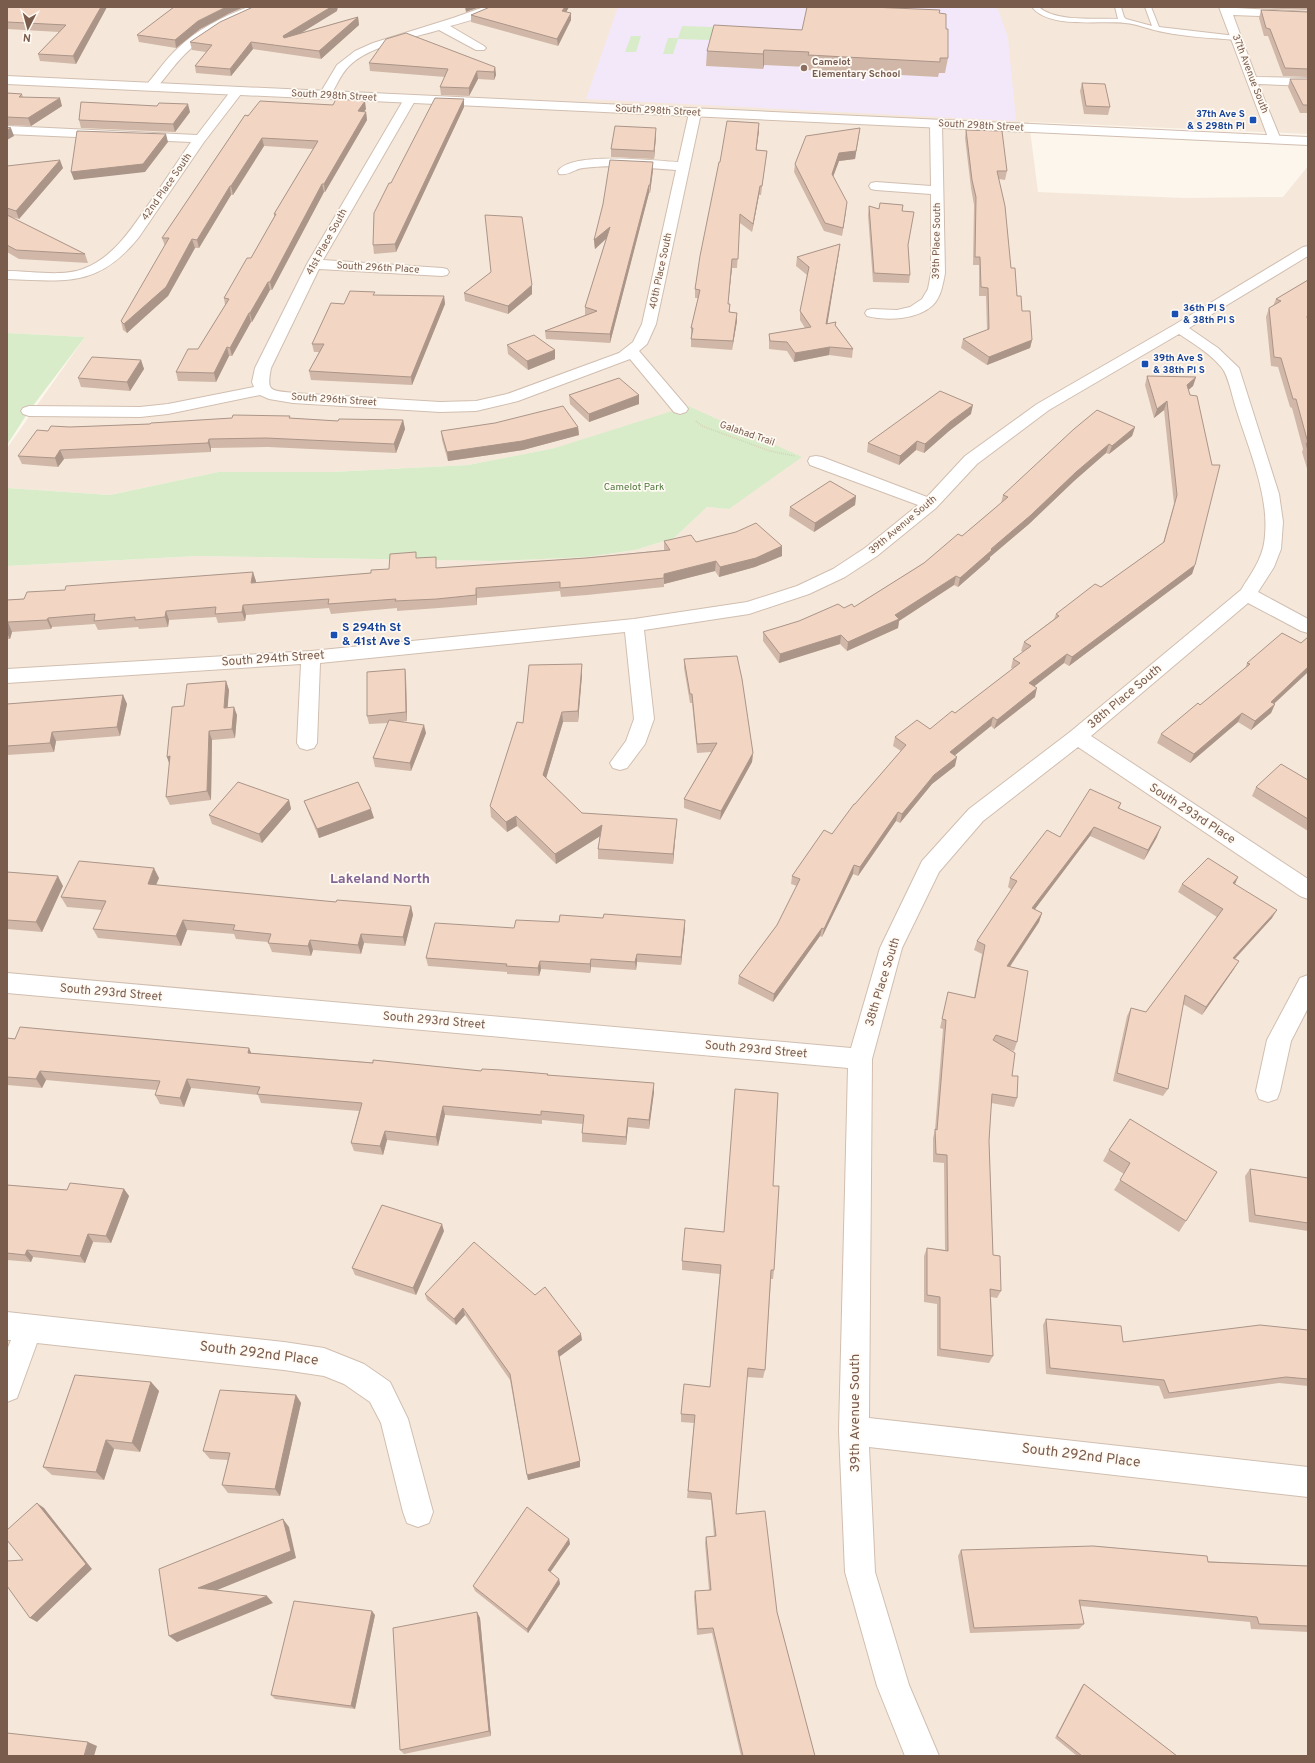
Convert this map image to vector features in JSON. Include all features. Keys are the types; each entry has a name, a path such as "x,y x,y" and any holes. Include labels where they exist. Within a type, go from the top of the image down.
{"street":[{"path":"152,87 179,53 194,40 227,20 258,7"},
{"path":"325,95 343,66 358,54 378,45 493,7"},
{"path":"1225,10 1308,15"},
{"name":"37th Avenue South","path":"1225,10 1275,140"},
{"path":"439,25 480,48"},
{"name":"South 298th Street","path":"7,80 1308,142"},
{"path":"1251,80 1308,82"},
{"name":"42nd Place South","path":"7,275 66,277 88,272 108,261 128,241 200,139 237,91"},
{"name":"41st Place South","path":"263,390 260,382 264,368 314,264 410,99"},
{"name":"40th Place South","path":"632,352 639,344 649,324 696,113"},
{"name":"39th Place South","path":"872,314 897,314 910,312 922,307 932,296 937,282 938,190 936,124"},
{"path":"7,130 200,139"},
{"path":"564,171 574,165 601,162 683,166"},
{"name":"39th Place South","path":"876,186 938,190"},
{"name":"39th Avenue South","path":"634,625 749,608 803,590 839,573 865,556 930,504 971,460 1044,407 1308,250"},
{"name":"South 296th Place","path":"314,264 442,272"},
{"name":"38th Place South","path":"860,1059 891,948 930,867 976,815 1077,737 1247,594 1262,572 1272,550 1275,534 1274,516 1266,481 1231,368 1222,357 1179,328"},
{"path":"632,352 680,409"},
{"name":"South 296th Street","path":"29,411 113,412 168,410 263,390 269,394 300,398 440,407 476,406 512,398 616,360 632,352"},
{"path":"816,461 930,504"},
{"path":"1247,594 1308,626"},
{"path":"620,763 636,744 644,719 634,625"},
{"name":"South 294th Street","path":"7,676 311,657 634,625"},
{"path":"307,743 311,657"},
{"name":"South 293rd Place","path":"1077,737 1308,890"},
{"name":"South 293rd Street","path":"7,984 860,1059"},
{"path":"1268,1091 1279,1040 1308,985"},
{"name":"39th Avenue South","path":"860,1059 854,1431 860,1572 893,1686 922,1756"},
{"name":"South 292nd Place","path":"7,1388 18,1327 284,1356 324,1362 354,1374 380,1392 394,1419 418,1512"},
{"name":"South 292nd Place","path":"854,1431 1308,1482"}],"lane":[{"path":"1035,7 1042,14 1059,18 1127,21 1156,28 1236,38"},
{"path":"1118,7 1121,18 1127,21"},
{"path":"1148,7 1156,28"}],"path":[{"name":"Galahad Trail","path":"680,409 702,426 770,451 816,461"}],"shaded area":[{"path":"7,7 1308,7 1308,134 1029,122 1038,192 1184,198 1283,197 1308,166 1308,1756 7,1756 7,566 198,556 494,561 587,557 635,550 674,538 707,507 729,509 555,448 468,465 331,472 218,472 110,495 7,488 7,448 85,337 7,333"},
{"name":"Camelot Elementary School","path":"618,7 993,7 998,9 1008,38 1016,121 586,99"}],"green space":[{"path":"682,26 714,27 710,40 678,39 673,54 663,54 668,38 678,38"},
{"path":"631,36 641,36 636,52 625,52"},
{"path":"7,333 85,337 29,411 7,445"},
{"name":"Camelot Park","path":"688,406 802,457 729,509 707,507 674,538 635,550 587,557 494,561 198,556 7,566 7,488 110,495 218,472 331,472 468,465 555,448"}],"building":[{"path":"7,7 101,7 73,56 38,54 66,25 7,22"},
{"path":"174,7 226,7 198,21 175,40 137,35"},
{"path":"253,7 331,7 283,36 284,38 358,17 319,51 251,42 230,69 195,66 212,45 190,42 220,22"},
{"path":"490,7 565,7 562,11 571,13 557,39 471,15"},
{"path":"807,7 871,7 940,10 939,13 946,14 946,29 948,29 948,58 940,58 940,62 808,55 809,52 764,50 763,54 707,51 714,25 802,30"},
{"path":"1261,10 1308,12 1308,69 1285,68 1270,29 1266,28"},
{"path":"406,33 495,67 494,72 477,71 469,88 440,87 448,69 369,63 386,39"},
{"path":"1290,79 1308,79 1308,105 1303,105"},
{"path":"1082,83 1105,84 1110,107 1086,106"},
{"path":"7,93 22,94 19,97 60,98 28,118 7,117"},
{"path":"435,98 464,99 395,244 373,245 374,213"},
{"path":"336,99 365,101 358,111 366,112 324,184 322,184 270,282 268,282 249,313 230,348 227,347 214,373 176,372 188,349 198,349 229,299 224,298 247,258 251,258 276,214 274,214 318,141 262,138 197,240 192,239 166,287 124,324 121,321 169,238 162,238 245,115 248,116 260,101 333,105"},
{"path":"81,102 157,106 159,103 188,104 173,124 79,120"},
{"path":"727,121 759,123 756,150 767,151 762,186 760,186 753,224 740,214 738,259 732,259 728,304 730,304 729,312 737,313 733,341 691,339 693,328 691,328 700,290 695,289 700,256"},
{"path":"615,126 656,128 654,151 611,149"},
{"path":"860,128 856,151 839,153 832,174 847,202 843,228 825,223 795,164 806,136"},
{"path":"966,130 1002,131 1007,171 997,171 1005,206 1011,268 1015,268 1017,296 1021,296 1022,311 1030,311 1032,340 989,357 963,339 989,329 988,288 981,287 980,257 975,257 976,197 972,180"},
{"path":"77,131 166,134 143,164 71,172"},
{"path":"60,160 16,211 7,208 7,166"},
{"path":"610,160 653,162 650,185 610,334 545,331 597,311 585,307 610,227 594,240 603,204"},
{"path":"880,203 903,205 902,211 914,212 908,245 910,275 874,273 869,206 879,209"},
{"path":"7,215 85,254 16,250 7,245"},
{"path":"485,215 522,217 532,285 508,306 464,293 491,272"},
{"path":"840,244 826,324 836,322 835,325 853,349 830,347 795,353 787,342 770,341 769,334 811,327 800,311 809,267 797,257"},
{"path":"1308,280 1308,443 1296,399 1293,399 1281,358 1274,357 1269,308 1281,301 1276,299"},
{"path":"350,291 375,292 373,295 444,296 411,377 309,371 324,344 312,344 331,303 344,304"},
{"path":"534,335 555,350 527,361 507,345"},
{"path":"92,357 141,360 127,382 78,378"},
{"path":"1147,376 1196,377 1187,385 1190,395 1197,396 1212,465 1220,465 1195,565 1072,657 1067,654 1029,683 1037,688 997,720 993,717 950,752 957,757 934,775 902,814 898,812 860,867 854,865 824,929 822,928 774,994 739,976 777,925 800,879 792,876 824,830 832,834 854,804 906,745 895,737 917,720 930,729 952,711 955,713 1020,663 1013,659 1031,646 1024,642 1059,616 1056,614 1095,584 1101,587 1164,542 1177,495 1167,401 1157,409"},
{"path":"619,378 639,395 589,414 569,395"},
{"path":"940,391 973,405 950,422 925,444 917,441 900,456 868,443"},
{"path":"563,406 578,427 522,441 447,452 441,431 495,423"},
{"path":"1097,410 1135,427 1112,446 1109,444 1076,472 1031,515 960,578 956,576 895,615 899,619 848,642 841,635 780,654 763,632 799,621 838,604 844,608 852,604 854,607 924,563 958,534 962,536 1008,497 1003,495 1074,429"},
{"path":"233,415 290,416 289,418 338,421 339,419 403,420 394,444 266,438 209,439 208,443 60,450 55,458 18,456 37,430 48,431 51,426 70,427 150,424 232,418"},
{"path":"830,481 856,496 815,523 790,507"},
{"path":"756,523 782,546 756,558 720,567 716,561 664,574 664,578 560,588 560,582 476,588 476,595 437,599 395,601 396,599 328,604 329,599 243,605 242,612 215,614 216,607 166,611 165,617 135,620 135,617 94,621 95,614 48,618 47,620 8,622 7,624 7,600 24,599 27,592 65,590 66,586 253,572 251,583 371,573 371,570 389,569 390,554 416,552 416,558 436,557 436,568 586,558 670,550 664,541 691,535 696,542 736,532"},
{"path":"1282,633 1301,643 1308,637 1308,667 1271,702 1275,704 1255,721 1242,713 1194,754 1161,734 1198,703 1200,705 1250,664 1247,663"},
{"path":"737,656 753,753 721,811 684,799 717,743 697,744 692,694 690,694 684,659"},
{"path":"582,664 578,711 562,712 543,775 582,813 677,819 673,854 598,849 602,825 555,854 516,816 506,822 490,806 517,722 523,723 529,665"},
{"path":"405,669 406,712 367,716 367,672"},
{"path":"226,681 224,708 234,707 232,729 209,731 207,791 166,797 170,756 167,757 172,707 184,706 187,684"},
{"path":"123,695 117,727 52,732 50,743 7,746 7,704"},
{"path":"389,720 424,725 410,763 373,758"},
{"path":"1281,764 1308,780 1308,819 1256,787"},
{"path":"238,782 289,800 259,834 209,815"},
{"path":"358,782 371,809 317,829 304,801"},
{"path":"1090,789 1121,803 1118,808 1161,827 1148,850 1094,827 1032,908 1042,913 1007,966 1028,971 1017,1042 996,1035 993,1040 1015,1053 1012,1076 1018,1076 1017,1098 992,1094 989,1141 993,1255 1000,1256 1001,1291 990,1289 993,1356 940,1349 940,1297 927,1295 927,1248 948,1251 947,1155 936,1154 935,1129 937,1130 946,1020 942,1019 948,992 975,998 985,945 977,941 1017,881 1010,878 1047,830 1060,837"},
{"path":"1208,858 1238,877 1233,883 1277,910 1233,958 1239,961 1206,1007 1185,995 1168,1089 1117,1073 1131,1008 1146,1012 1223,909 1182,884"},
{"path":"79,861 154,868 148,884 336,902 337,900 411,906 403,937 361,934 358,945 310,940 308,946 268,943 271,934 233,930 235,925 183,920 176,936 93,929 106,901 61,897"},
{"path":"7,872 58,876 36,922 7,920"},
{"path":"604,914 685,920 681,957 637,954 635,962 591,959 590,964 540,961 538,968 506,966 507,964 426,958 435,923 514,928 516,920 559,922 560,915 603,918"},
{"path":"20,1027 249,1048 248,1053 373,1063 373,1060 481,1071 482,1069 501,1070 654,1083 649,1120 628,1118 626,1137 582,1133 584,1115 541,1111 541,1115 443,1106 436,1137 385,1131 380,1146 351,1143 362,1103 257,1094 260,1087 187,1079 180,1098 155,1095 160,1081 40,1071 36,1079 7,1077 7,1038 15,1039"},
{"path":"735,1089 778,1093 773,1186 779,1186 774,1270 771,1270 765,1370 748,1368 736,1514 765,1511 777,1612 815,1756 743,1756 713,1628 698,1629 695,1591 711,1590 706,1537 716,1536 711,1493 688,1491 695,1415 681,1414 684,1384 710,1387 721,1265 682,1261 685,1228 724,1232"},
{"path":"1130,1119 1217,1172 1186,1221 1120,1180 1130,1163 1109,1150"},
{"path":"1250,1169 1308,1178 1308,1223 1255,1215"},
{"path":"70,1183 124,1189 106,1236 88,1234 80,1256 27,1250 25,1255 7,1253 7,1185 67,1190"},
{"path":"382,1205 442,1224 413,1288 352,1268"},
{"path":"474,1242 535,1295 545,1287 581,1334 558,1351 580,1461 527,1475 510,1374 463,1308 454,1319 425,1294"},
{"path":"1046,1319 1121,1326 1123,1342 1260,1325 1308,1330 1308,1379 1286,1377 1169,1393 1164,1380 1050,1368"},
{"path":"75,1375 151,1382 132,1443 106,1440 96,1472 43,1467"},
{"path":"220,1390 296,1395 275,1489 222,1485 230,1453 203,1451"},
{"path":"37,1503 86,1564 30,1618 7,1586 7,1561 23,1560 7,1540 7,1530"},
{"path":"527,1507 569,1539 548,1570 559,1579 527,1629 473,1586"},
{"path":"283,1519 291,1551 198,1588 267,1596 169,1636 159,1569"},
{"path":"1093,1546 1207,1556 1208,1562 1308,1566 1308,1626 1259,1624 1257,1617 1079,1600 1084,1624 974,1628 961,1550"},
{"path":"294,1601 372,1611 351,1706 271,1695"},
{"path":"477,1612 489,1731 400,1750 393,1628"},
{"path":"1084,1684 1177,1756 1082,1756 1057,1736"},
{"path":"7,1733 88,1742 84,1756 7,1756"}],"place":[{"name":"Camelot Elementary School","path":"804,68"},
{"name":"37th Ave S & S 298th Pl","path":"1253,120"},
{"name":"36th Pl S & 38th Pl S","path":"1175,314"},
{"name":"39th Ave S & 38th Pl S","path":"1145,364"},
{"name":"S 294th St & 41st Ave S","path":"334,635"}],"district":[{"name":"Lakeland North","path":"380,879"}]}
